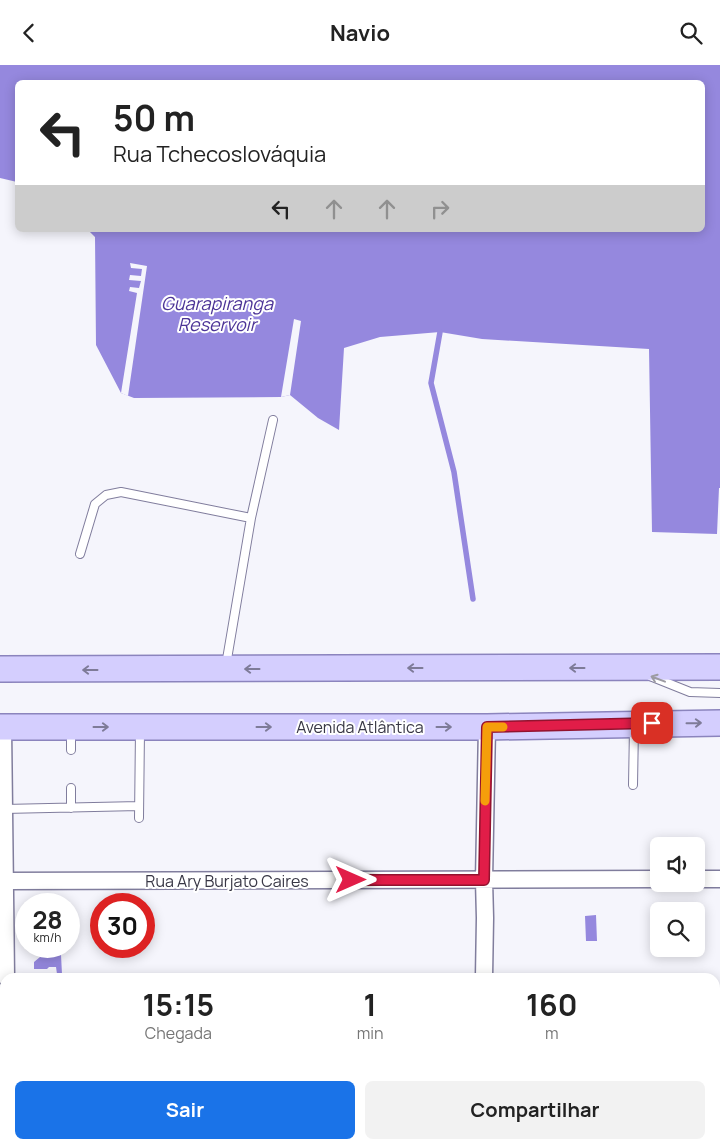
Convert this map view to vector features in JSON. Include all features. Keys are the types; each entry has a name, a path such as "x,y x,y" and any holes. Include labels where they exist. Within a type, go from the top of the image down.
{"main road":[{"path":"0,669 720,667"},
{"name":"Avenida Atlântica","path":"2,727 71,738 140,727 487,727 720,723"}],"street":[{"path":"2,727 6,973"},
{"path":"484,973 487,727"},
{"name":"Rua Ary Burjato Caires","path":"5,881 650,879"},
{"path":"705,879 720,879"}],"lane":[{"path":"225,669 251,518 273,420"},
{"path":"80,554 95,504 106,495 121,493 251,518"},
{"path":"626,667 690,692 720,693"},
{"path":"633,785 634,723"},
{"path":"139,818 140,727"},
{"path":"71,788 71,808"},
{"path":"4,809 139,806"}],"water":[{"name":"Guarapiranga Reservoir","path":"0,65 720,65 720,488 717,534 652,532 649,349 482,339 440,332 380,337 344,348 339,430 318,418 290,395 281,397 134,398 121,393 96,345 95,237 90,232 705,232 705,80 15,80 15,182 0,178"},
{"path":"596,915 597,941 586,941 585,916"},
{"path":"39,958 61,958 62,973 57,973 56,967 34,969 34,962"}],"pier":[{"path":"130,263 147,266 128,396 121,393 137,293 129,291 130,287 139,288 141,281 129,280 130,275 141,276 142,269 131,268"},
{"path":"294,319 301,321 290,395 281,397"}],"waterway":[{"path":"440,332 431,383 454,472 473,599"}],"slow traffic":[{"path":"485,801 487,727 503,727"}],"route":[{"path":"351,880 484,880 484,801 487,727 652,723"}]}
